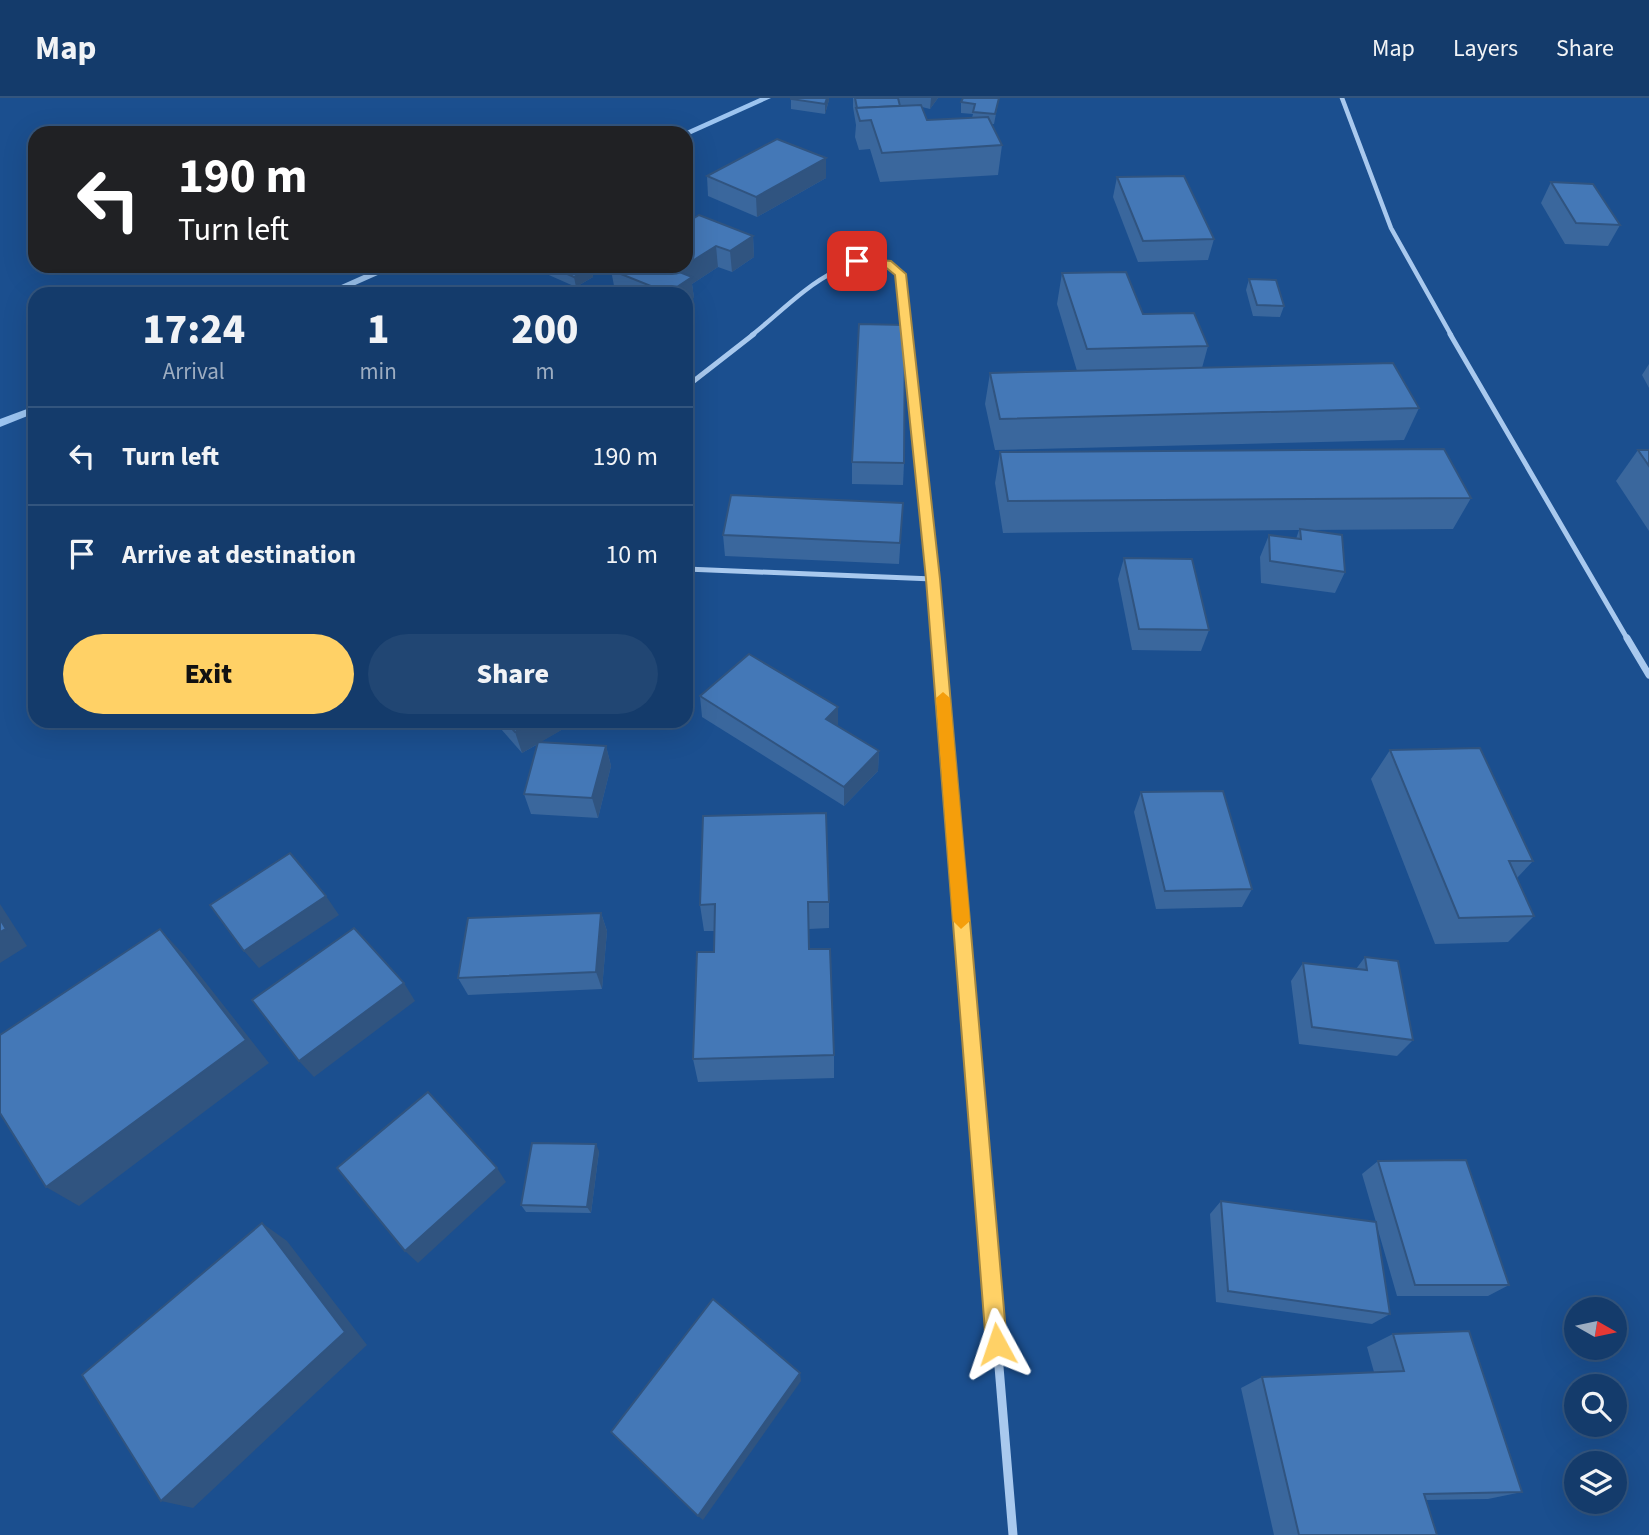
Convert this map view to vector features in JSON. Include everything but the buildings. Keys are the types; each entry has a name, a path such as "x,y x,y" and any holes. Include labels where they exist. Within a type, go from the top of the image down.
{"street":[{"path":"1342,98 1391,228 1521,460 1649,675"},
{"path":"693,382 839,267 857,261 887,264 900,274 933,579 1013,1535"},
{"path":"693,569 933,579"}],"waterway":[{"path":"693,130 767,98"},
{"path":"343,287 376,273"},
{"path":"0,423 28,412"}],"slow traffic":[{"path":"943,698 961,921"}],"route":[{"path":"857,261 887,264 900,274 933,579 997,1344"}]}
